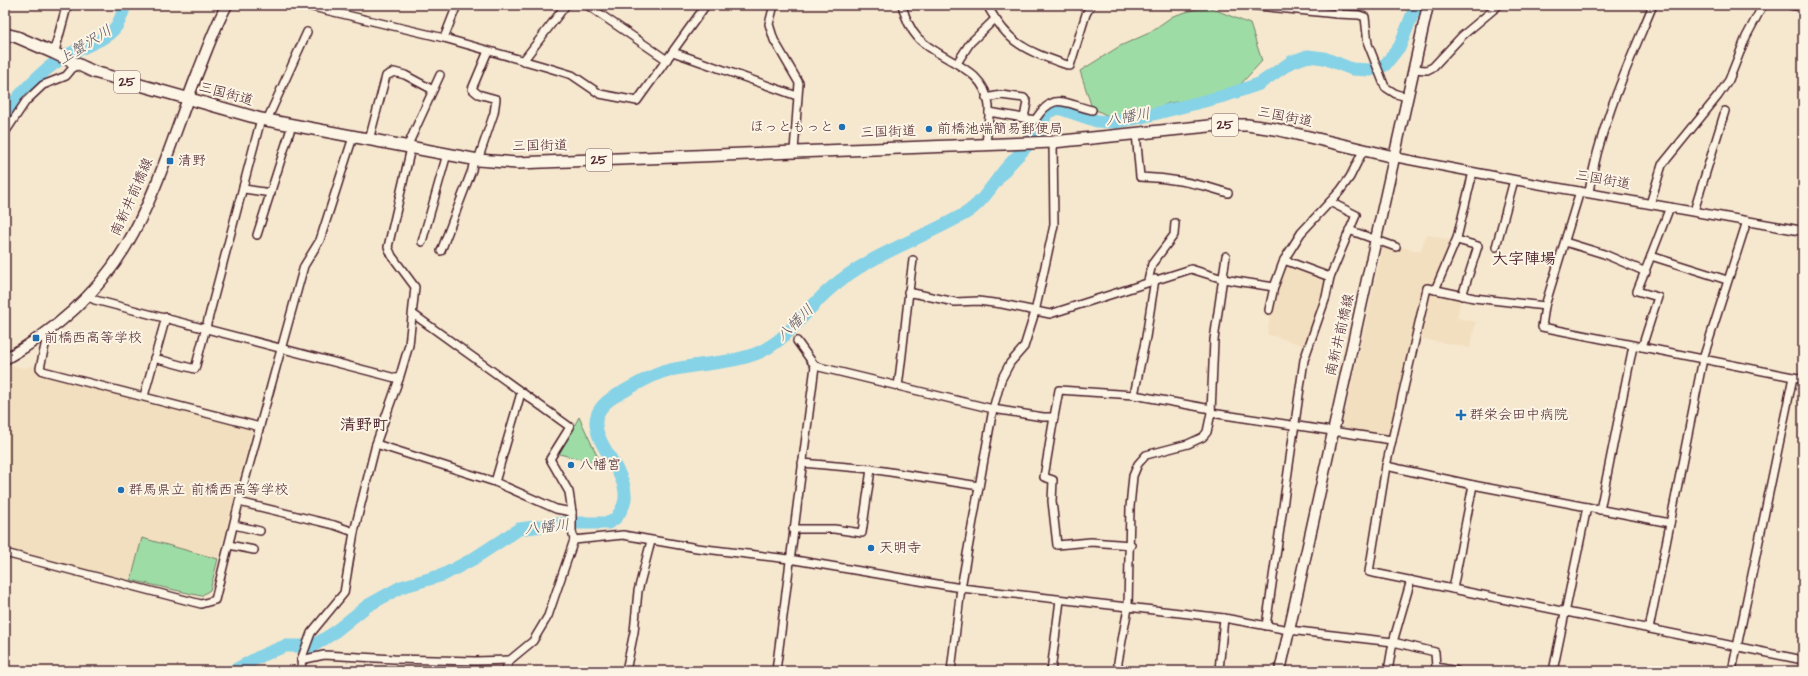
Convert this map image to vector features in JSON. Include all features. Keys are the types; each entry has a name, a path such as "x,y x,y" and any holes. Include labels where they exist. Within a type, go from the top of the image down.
{"main road":[{"name":"南新井前橋線","path":"5,359 48,332 70,314 112,267 135,230 153,191 227,5"},
{"name":"南新井前橋線","path":"1280,671 1428,5"},
{"name":"三国街道","path":"5,34 17,37 94,72 188,100 264,120 409,148 476,159 517,163 986,143 1054,142 1219,125 1247,125 1275,129 1394,157"}],"street":[{"path":"6,131 26,101 43,85 66,76 65,58 67,5"},
{"path":"304,5 444,38 572,75 600,94 637,101 706,5"},
{"path":"444,38 457,5"},
{"path":"523,61 566,5"},
{"path":"587,5 667,60"},
{"path":"774,5 769,24 774,40 799,83 794,151"},
{"path":"902,5 909,27 919,39 973,75 984,90 989,112 986,143"},
{"path":"987,5 995,19 1013,40 1030,51 1070,66 1086,14 1091,5"},
{"path":"1249,5 1359,15 1365,17 1368,44 1385,87 1396,94 1407,97"},
{"path":"1337,14 1338,5"},
{"path":"1413,70 1427,70 1433,67 1462,36 1499,5"},
{"path":"1653,5 1604,128 1593,166 1545,306 1542,327 1803,379"},
{"path":"1650,204 1662,164 1718,96 1729,80 1746,37 1763,5"},
{"path":"1790,5 1803,7"},
{"path":"957,63 970,43 995,19"},
{"path":"154,358 196,369 264,120 307,32"},
{"path":"441,251 494,113 496,99 478,94 472,89 488,51"},
{"path":"673,52 798,96"},
{"path":"369,140 386,76 394,72 405,75 433,90"},
{"path":"302,671 301,660 311,633 344,593 354,532 376,444 399,379 409,345 415,288 388,248 409,148 440,75"},
{"path":"986,98 1001,95 1024,98 1027,102 1024,118"},
{"path":"989,112 1035,120 1047,105 1058,100 1092,110"},
{"path":"1694,211 1725,111"},
{"path":"257,235 292,125"},
{"path":"1136,133 1140,177 1166,178 1201,184 1228,193"},
{"path":"5,553 201,604 215,600 239,502 283,348 304,266 320,240 353,137"},
{"path":"951,671 961,588 993,409 1004,375 1010,363 1024,347 1035,312 1054,225 1054,142"},
{"path":"1269,310 1274,287 1284,260 1301,233 1330,202 1350,177 1364,149"},
{"path":"422,242 447,154"},
{"name":"三国街道","path":"1394,157 1514,180 1584,191 1803,231"},
{"path":"1435,290 1457,240 1473,172"},
{"path":"1496,247 1514,180"},
{"path":"244,189 270,193"},
{"path":"1266,626 1304,360 1326,297 1330,277 1356,215 1330,202"},
{"path":"1642,347 1658,298 1637,291 1646,272 1670,207"},
{"path":"1649,629 1703,359 1747,220"},
{"path":"1134,395 1146,337 1152,280 1152,264 1174,235 1176,224"},
{"path":"1349,230 1375,241 1396,247"},
{"path":"1457,240 1478,246 1462,296"},
{"path":"1566,242 1604,254 1646,272"},
{"path":"1118,671 1118,662 1128,608 1128,568 1131,544 1131,488 1133,476 1138,464 1146,455 1188,444 1203,436 1207,432 1211,411 1214,340 1226,256"},
{"path":"1651,256 1727,280"},
{"path":"898,386 913,260"},
{"path":"1284,260 1330,277"},
{"path":"908,292 954,302 978,301 1002,304 1050,314 1152,280 1191,269 1223,279 1274,287"},
{"path":"1545,306 1462,296 1427,288 1386,466 1369,572 1803,660"},
{"path":"87,296 95,300 166,317 399,379"},
{"path":"413,314 570,427 550,460 569,492 574,540 548,616 533,641 510,660 504,671"},
{"path":"144,396 166,317"},
{"path":"48,332 40,368 43,372 144,396 260,427"},
{"path":"797,341 815,366 993,409 1043,417 1054,417"},
{"path":"1600,510 1633,346"},
{"path":"776,671 789,559 815,366"},
{"path":"1732,671 1793,377"},
{"path":"1131,544 1091,542 1056,544 1052,501 1053,480 1044,477 1059,390 1134,395 1294,426 1392,440"},
{"path":"495,482 521,393"},
{"path":"376,444 495,482 572,515"},
{"path":"802,463 871,469 979,486"},
{"path":"1386,466 1670,524"},
{"path":"793,529 834,529 862,533 871,469"},
{"path":"1453,589 1474,485"},
{"path":"239,502 334,525 354,532"},
{"path":"1553,671 1587,507"},
{"path":"234,525 260,531"},
{"path":"574,540 623,535 789,559 961,588 1224,618 1289,630 1393,642 1435,652 1436,667 1457,671"},
{"path":"626,671 634,632 638,591 651,540"},
{"path":"228,545 254,550"},
{"path":"1388,671 1393,642 1411,580"},
{"path":"1051,671 1060,600"},
{"path":"1214,671 1219,670 1224,618"},
{"path":"301,660 324,655 409,660 510,660"}],"shaded area":[{"path":"1427,234 1452,241 1433,287 1425,285 1390,434 1386,436 1346,431 1343,422 1383,246 1398,251 1400,247 1420,251"},
{"path":"1286,264 1327,279 1325,292 1305,346 1267,334 1271,310"},
{"path":"1432,292 1461,299 1457,318 1476,322 1470,348 1419,338 1428,295"},
{"name":"群馬県立 前橋西高等学校","path":"5,363 24,368 34,366 40,373 253,427 210,590 201,596 5,552"}],"green space":[{"path":"1206,6 1250,24 1262,61 1239,86 1204,98 1169,103 1125,124 1092,108 1080,71 1120,46 1147,34 1173,16"},
{"path":"579,417 601,464 559,454"},
{"path":"142,538 218,559 210,590 201,596 131,580"}],"waterway":[{"name":"上蟹沢川","path":"5,115 23,92 52,65 66,56 104,38 110,33 118,23 125,5"},
{"name":"八幡川","path":"233,671 263,655 285,646 313,646 332,634 367,606 401,587 443,575 473,559 519,529 566,523 608,523 612,521 620,512 625,497 622,481 599,436 596,422 601,408 617,395 655,375 678,368 738,359 760,352 771,346 781,339 822,296 846,276 879,256 966,213 978,203 1034,138 1040,129 1047,112 1059,108 1097,121 1115,122 1142,117 1224,96 1259,84 1291,62 1308,56 1324,58 1352,69 1370,70 1385,65 1400,46 1416,5"}],"place":[{"name":"ほっともっと","path":"842,127"},
{"name":"前橋池端簡易郵便局","path":"929,129"},
{"name":"清野","path":"170,161"},
{"name":"前橋西高等学校","path":"36,338"},
{"name":"群栄会田中病院","path":"1461,415"},
{"name":"八幡宮","path":"571,465"},
{"name":"群馬県立 前橋西高等学校","path":"121,490"},
{"name":"天明寺","path":"871,548"}],"district":[{"name":"大字陣場","path":"1524,259"},
{"name":"清野町","path":"364,425"}]}
